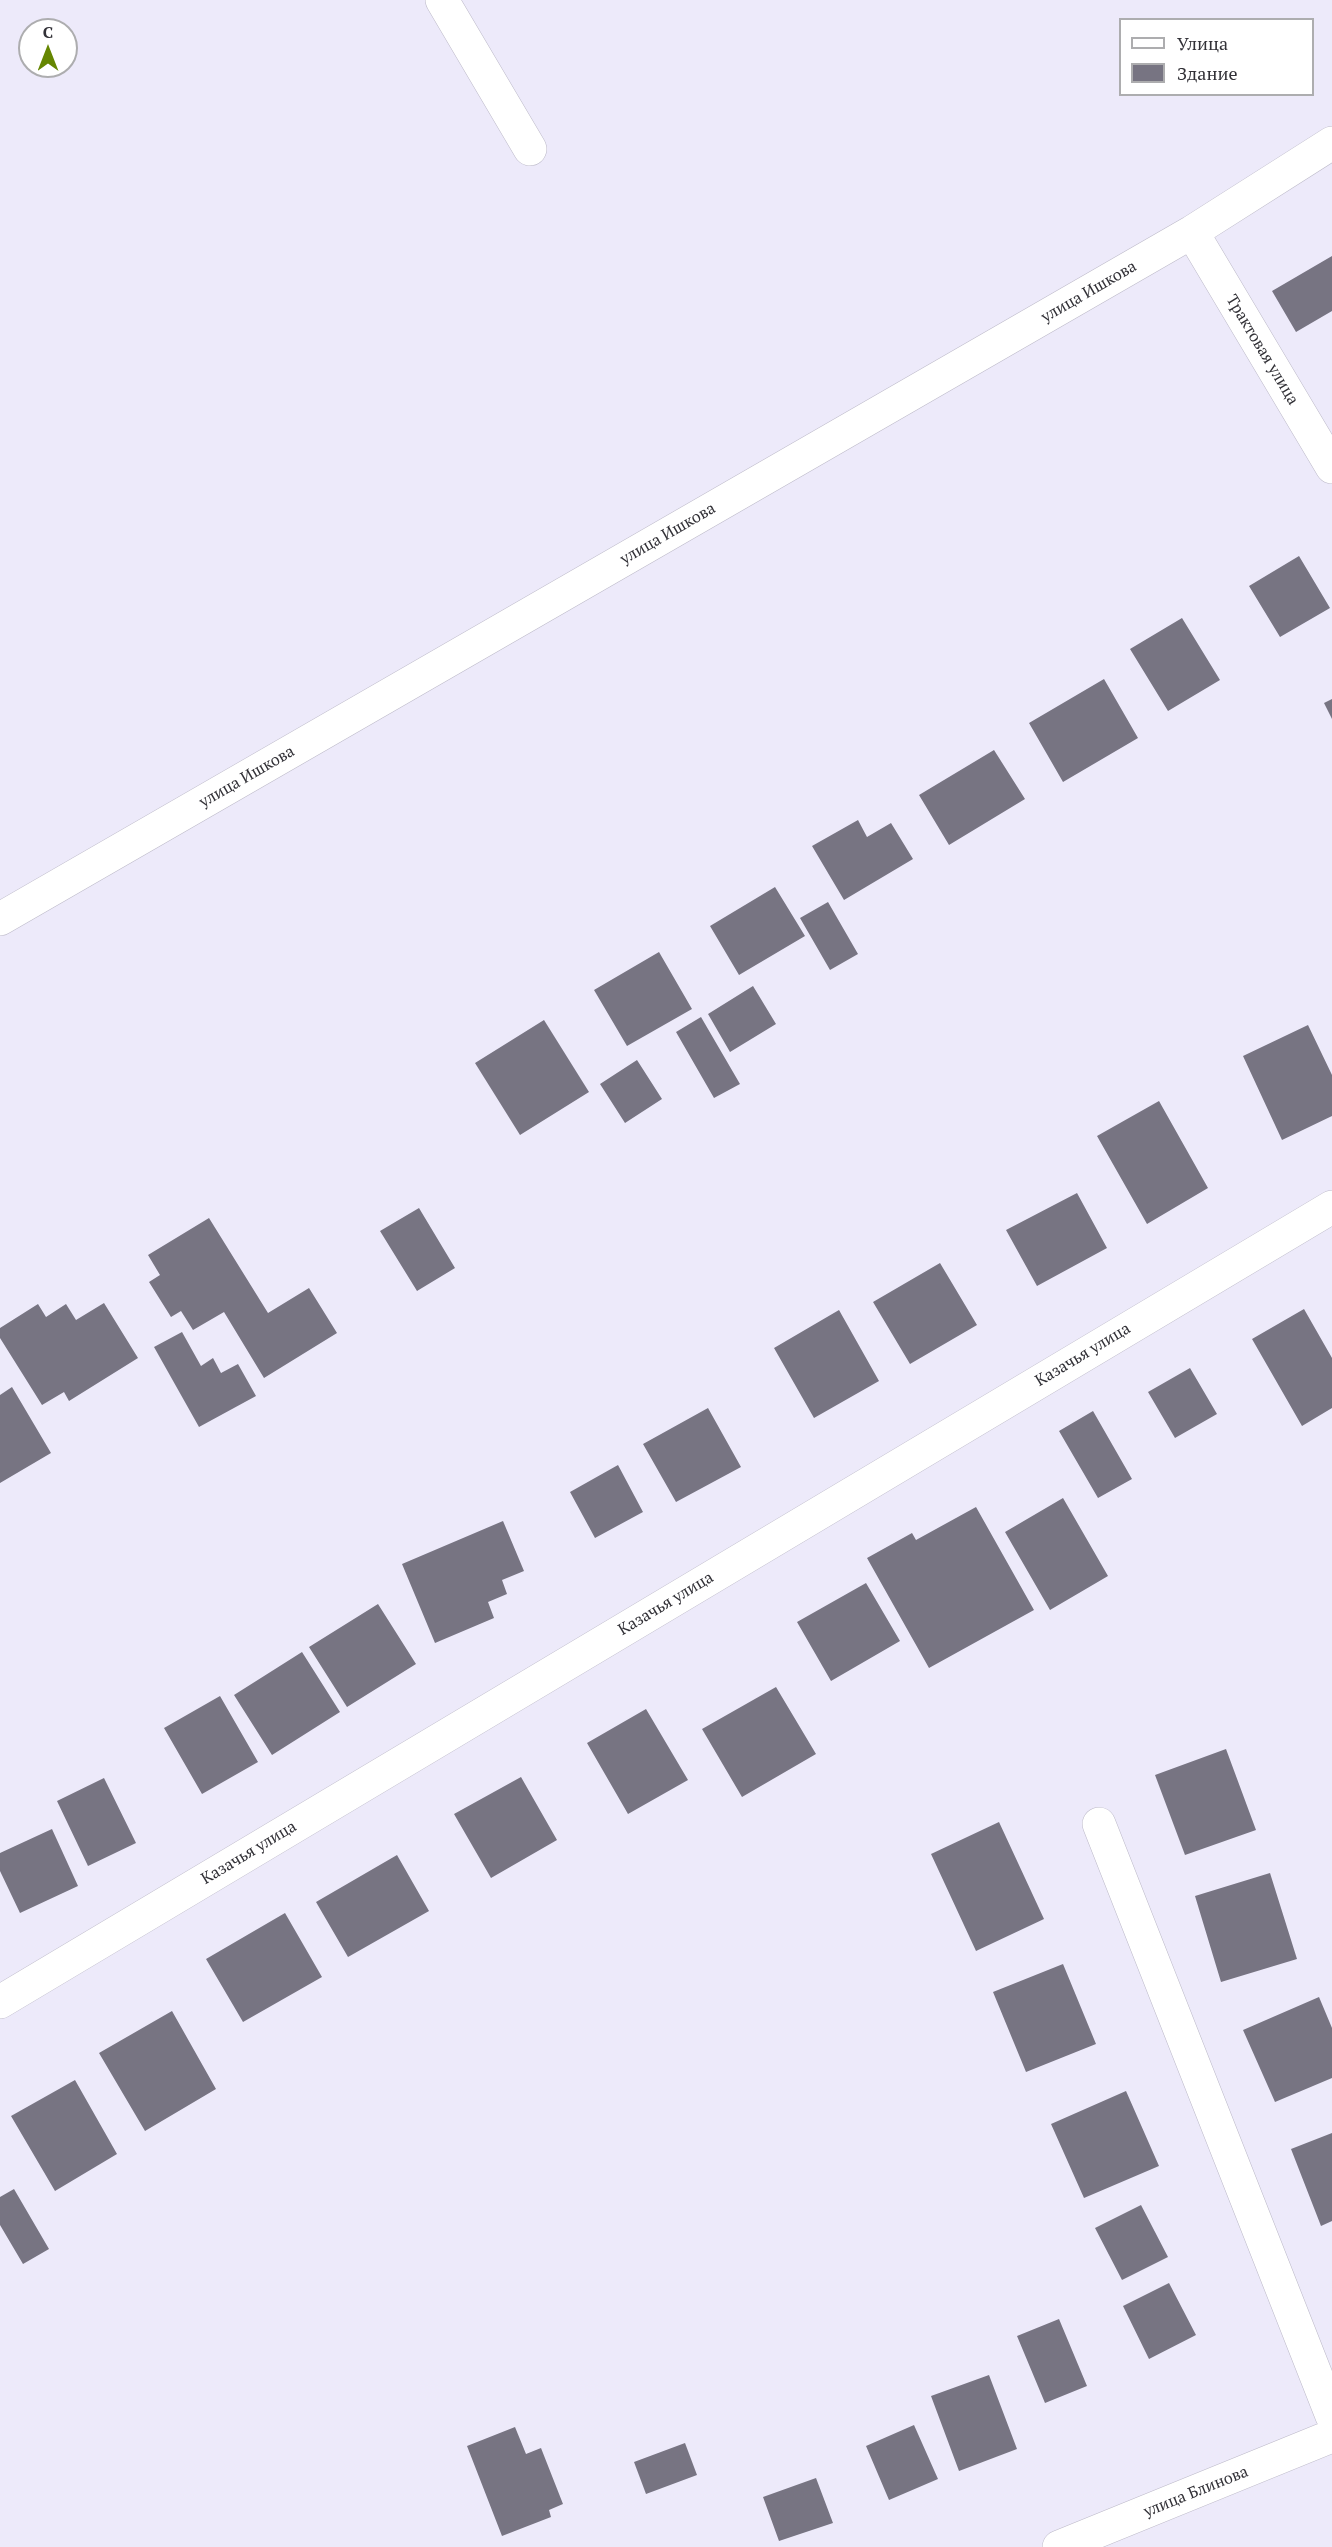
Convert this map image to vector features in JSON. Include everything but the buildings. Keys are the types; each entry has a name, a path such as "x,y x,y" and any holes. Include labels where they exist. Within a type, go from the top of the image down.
{"street":[{"path":"442,0 530,149"},
{"name":"улица Ишкова","path":"0,919 1192,232 1332,143"},
{"name":"Трактовая улица","path":"1192,232 1332,467"},
{"name":"Казачья улица","path":"0,2002 1332,1207"},
{"path":"1099,1824 1332,2416"},
{"name":"улица Блинова","path":"1059,2547 1332,2436"}]}
